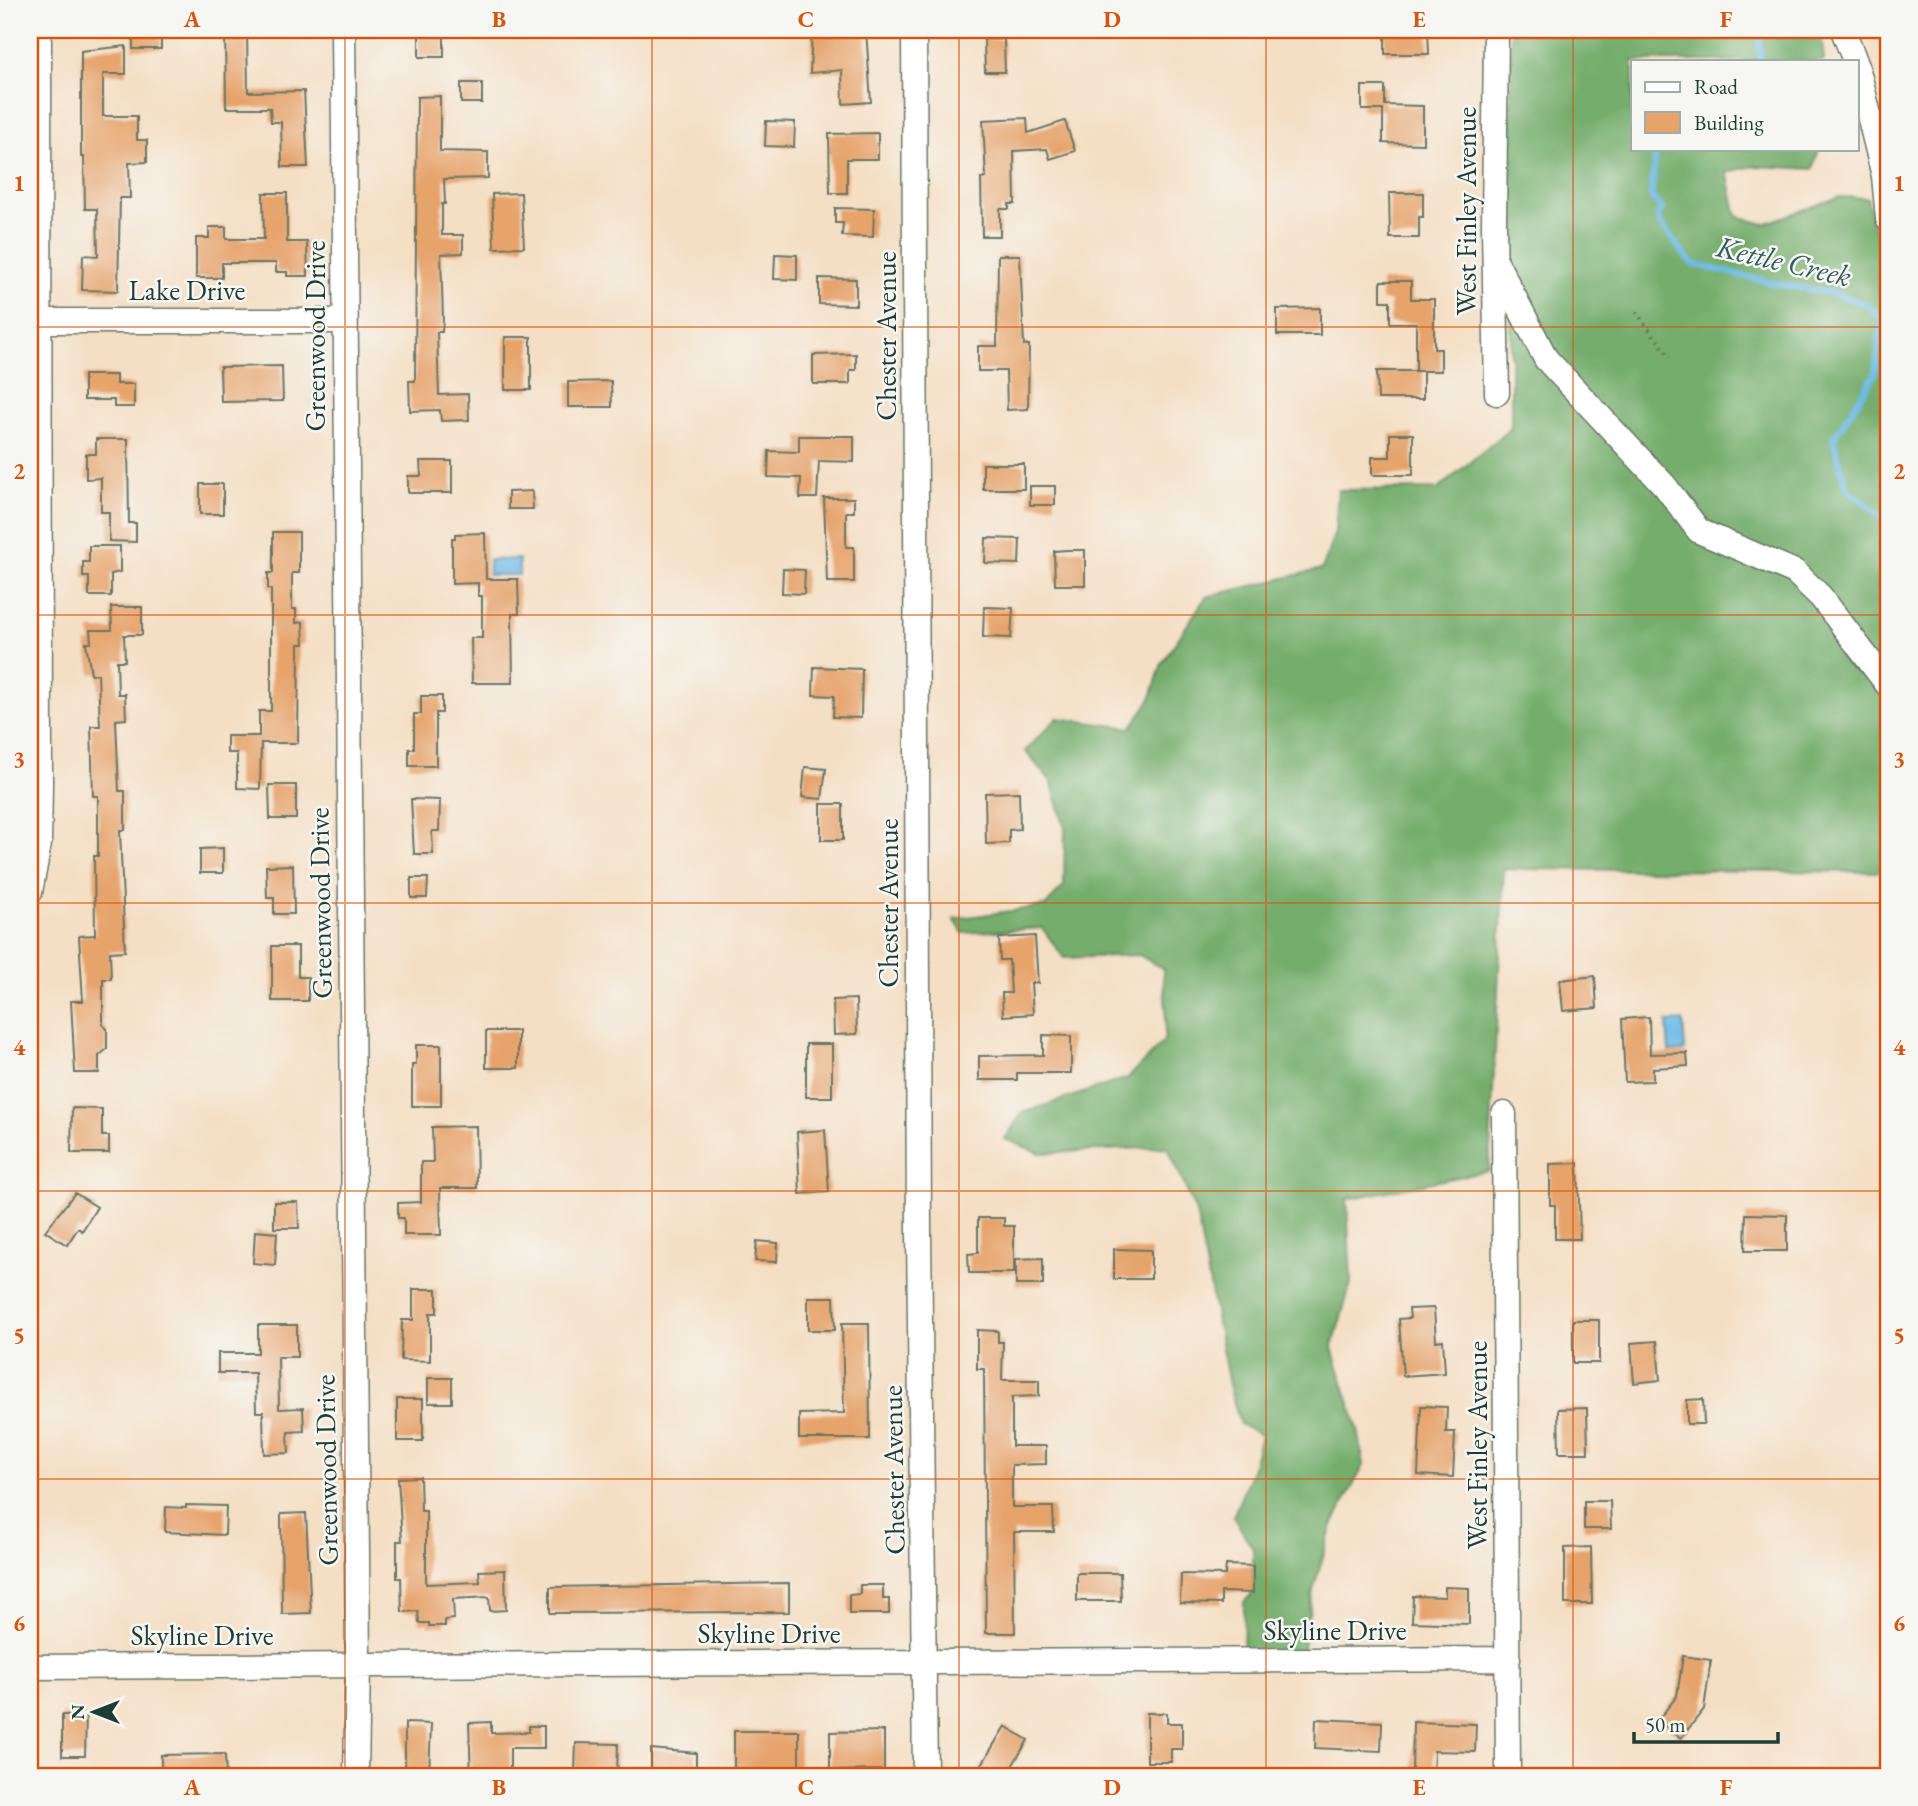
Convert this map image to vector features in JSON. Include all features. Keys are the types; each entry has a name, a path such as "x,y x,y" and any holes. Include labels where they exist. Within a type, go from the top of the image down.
{"street":[{"path":"30,892 40,844 35,321 38,30"},
{"name":"Greenwood Drive","path":"343,30 358,1664 356,1776"},
{"name":"Chester Avenue","path":"915,30 919,1231 926,1662 925,1776"},
{"name":"West Finley Avenue","path":"1496,30 1497,393"},
{"path":"1843,30 1855,60"},
{"path":"1858,70 1884,177 1888,219"},
{"path":"1495,260 1546,359 1665,486 1699,531 1795,572 1821,597 1888,685"},
{"name":"Lake Drive","path":"35,321 344,321"},
{"name":"West Finley Avenue","path":"1504,1114 1508,1776"},
{"name":"Skyline Drive","path":"30,1667 1508,1659"}],"path":[{"path":"1636,312 1670,357"}],"green space":[{"path":"1511,30 1821,30 1824,60 1631,60 1631,150 1819,150 1813,169 1754,166 1727,172 1737,216 1764,224 1839,197 1867,198 1880,252 1884,296 1888,299 1888,872 1504,869 1489,1171 1347,1199 1351,1283 1332,1348 1358,1429 1364,1465 1332,1525 1313,1591 1302,1653 1243,1655 1244,1602 1253,1593 1253,1548 1233,1517 1252,1470 1261,1435 1240,1424 1229,1385 1196,1212 1168,1147 1040,1153 1005,1139 1022,1113 1128,1078 1164,1041 1166,1011 1163,969 1139,955 1064,958 1042,928 963,933 954,919 1045,906 1064,886 1065,828 1051,781 1025,751 1057,718 1131,728 1150,700 1162,663 1206,597 1322,569 1335,532 1338,490 1438,489 1511,428"}],"water":[{"path":"519,559 519,575 489,575 489,560"},
{"path":"1683,1021 1685,1051 1669,1052 1667,1022"}],"building":[{"path":"225,30 247,30 248,92 304,91 308,167 282,167 281,122 271,122 270,108 226,108"},
{"path":"419,30 444,30 444,57 419,57"},
{"path":"812,30 866,30 871,102 843,104 842,70 810,73"},
{"path":"1428,30 1429,54 1385,54 1385,31"},
{"path":"133,31 161,31 161,49 133,49"},
{"path":"984,39 1004,39 1005,72 985,72"},
{"path":"126,46 126,74 103,74 103,116 137,116 137,140 147,140 147,162 129,163 130,198 120,198 118,291 82,290 83,255 98,256 97,209 85,209 84,157 81,157 81,51"},
{"path":"461,83 482,83 482,103 461,103"},
{"path":"1362,86 1385,86 1385,105 1423,106 1423,144 1383,143 1383,110 1362,110"},
{"path":"440,96 440,151 488,152 488,178 444,179 445,204 442,204 442,235 463,235 463,253 441,254 443,319 442,332 437,332 439,395 468,394 469,420 441,421 440,410 410,411 409,381 415,381 417,97"},
{"path":"1027,118 1028,133 1065,121 1075,151 1050,159 1047,149 1014,151 1015,204 1009,204 1009,209 1000,209 1000,236 982,236 981,178 986,178 983,120"},
{"path":"766,121 795,122 794,147 765,146"},
{"path":"878,133 878,159 847,159 847,193 830,193 829,134"},
{"path":"263,193 287,193 287,242 307,242 308,276 287,276 287,272 276,272 276,263 222,263 222,278 196,278 196,238 209,238 209,227 226,227 226,239 264,239"},
{"path":"521,193 524,247 494,248 492,194"},
{"path":"1389,193 1423,193 1423,217 1419,217 1419,238 1390,238"},
{"path":"835,208 874,209 873,237 842,236 843,223 835,223"},
{"path":"775,254 797,255 797,280 774,279"},
{"path":"998,255 1020,255 1024,345 1029,345 1028,409 1007,410 1006,371 978,371 978,346 997,346"},
{"path":"819,278 856,279 856,305 819,304"},
{"path":"1381,281 1411,281 1411,299 1434,299 1434,349 1441,349 1441,371 1416,371 1416,323 1390,323 1390,301 1381,301"},
{"path":"1320,308 1320,335 1277,335 1277,309"},
{"path":"505,337 531,337 531,390 505,390"},
{"path":"856,354 856,370 850,370 850,384 813,384 813,355"},
{"path":"282,366 283,401 221,402 220,367"},
{"path":"1377,371 1423,371 1423,399 1378,399"},
{"path":"84,375 116,375 116,384 134,384 134,407 114,407 114,400 84,400"},
{"path":"611,381 612,407 568,407 568,382"},
{"path":"1390,434 1413,434 1413,475 1372,475 1372,457 1390,457"},
{"path":"799,436 854,436 854,462 819,461 817,498 800,498 801,478 768,477 769,451 799,452"},
{"path":"96,439 128,439 129,523 136,523 136,542 109,541 109,512 101,512 101,478 86,479 86,454 96,454"},
{"path":"420,461 452,461 452,493 408,493 408,476 421,476"},
{"path":"983,464 1024,464 1024,489 983,489"},
{"path":"200,484 223,484 223,514 200,514"},
{"path":"1030,486 1055,486 1055,505 1030,505"},
{"path":"532,491 533,509 508,509 508,492"},
{"path":"824,498 854,498 854,512 846,512 846,547 854,547 854,582 827,582"},
{"path":"273,532 299,532 299,573 292,573 292,609 296,609 296,623 303,622 304,644 299,644 298,743 261,743 260,789 237,788 237,753 227,753 227,736 259,736 259,711 271,711 271,589 268,589 268,573 273,573"},
{"path":"485,533 486,579 518,579 519,614 512,614 513,683 472,683 471,638 482,638 482,596 478,596 478,583 452,584 452,538 455,538 455,534"},
{"path":"986,538 1020,539 1019,564 985,563"},
{"path":"89,546 120,546 120,572 111,574 111,596 89,596 89,577 83,577 83,562 89,562"},
{"path":"1085,550 1085,585 1055,585 1054,551"},
{"path":"783,569 805,570 804,594 782,593"},
{"path":"111,607 142,607 142,635 124,635 125,661 117,661 118,694 125,694 126,719 116,720 119,791 125,791 125,830 120,830 125,951 110,952 111,979 103,979 103,1025 107,1029 107,1049 99,1056 99,1073 75,1073 71,1001 83,1001 79,936 95,935 94,856 98,856 98,796 93,796 91,726 100,726 98,674 91,674 86,643 91,643 90,630 112,630"},
{"path":"984,607 1013,608 1011,638 983,637"},
{"path":"814,667 862,669 861,718 833,717 834,696 813,695"},
{"path":"421,696 442,696 442,713 436,713 436,766 409,766 409,749 414,749 414,714 421,714"},
{"path":"805,767 826,769 822,799 802,797"},
{"path":"269,785 296,785 296,819 270,819"},
{"path":"1019,792 1020,829 1009,830 1009,843 986,844 985,793"},
{"path":"411,799 440,800 439,831 432,831 433,854 414,854"},
{"path":"821,804 843,804 843,840 821,840"},
{"path":"223,848 223,873 200,873 200,849"},
{"path":"293,865 294,914 274,914 274,898 267,898 266,866"},
{"path":"411,878 428,878 427,898 411,898"},
{"path":"1035,936 1038,983 1031,983 1033,1014 1003,1016 1002,993 1011,993 1009,960 1000,960 999,938"},
{"path":"272,946 298,946 298,977 308,977 308,1001 272,1001"},
{"path":"1595,976 1597,1008 1563,1011 1560,980"},
{"path":"856,999 857,1034 834,1035 833,1000"},
{"path":"1649,1017 1650,1054 1687,1053 1688,1066 1653,1068 1653,1081 1625,1082 1622,1019"},
{"path":"486,1031 518,1031 518,1068 486,1068"},
{"path":"1043,1035 1071,1036 1071,1073 1017,1073 1017,1080 979,1080 979,1056 1043,1055"},
{"path":"806,1044 832,1044 832,1097 806,1097"},
{"path":"416,1045 441,1045 441,1106 412,1106 412,1064 416,1064"},
{"path":"72,1108 102,1109 102,1136 109,1136 109,1153 71,1153"},
{"path":"476,1126 477,1188 440,1188 441,1235 404,1235 404,1218 398,1218 398,1203 421,1202 421,1162 433,1162 432,1127"},
{"path":"825,1130 829,1192 800,1194 797,1132"},
{"path":"1578,1163 1580,1239 1555,1239 1555,1205 1550,1205 1550,1164"},
{"path":"75,1193 97,1207 82,1231 78,1228 67,1245 45,1231"},
{"path":"274,1202 298,1202 299,1228 274,1228"},
{"path":"1746,1214 1787,1215 1787,1251 1745,1251"},
{"path":"978,1218 1004,1218 1004,1226 1014,1226 1014,1273 969,1273 968,1254 978,1253"},
{"path":"255,1231 277,1233 275,1265 253,1263"},
{"path":"757,1241 778,1243 777,1262 755,1261"},
{"path":"1114,1249 1151,1250 1151,1279 1114,1279"},
{"path":"1043,1258 1043,1285 1016,1285 1016,1259"},
{"path":"413,1289 437,1289 437,1313 430,1313 430,1361 401,1360 402,1320 413,1320"},
{"path":"808,1297 834,1297 835,1330 808,1330"},
{"path":"1434,1308 1436,1341 1443,1340 1445,1373 1403,1376 1399,1319 1410,1318 1409,1309"},
{"path":"1573,1320 1599,1320 1599,1363 1573,1363"},
{"path":"842,1323 869,1323 870,1439 799,1439 799,1414 844,1413"},
{"path":"258,1325 297,1325 297,1357 278,1357 279,1409 303,1408 304,1431 288,1432 289,1453 264,1454 263,1412 256,1412 255,1373 218,1373 218,1353 258,1353"},
{"path":"977,1330 998,1331 998,1342 1003,1342 1002,1380 1039,1380 1039,1396 1012,1397 1012,1446 1046,1446 1046,1464 1012,1465 1012,1507 1053,1507 1054,1532 1014,1532 1015,1633 986,1633 984,1369 977,1369"},
{"path":"1657,1341 1660,1380 1634,1383 1631,1343"},
{"path":"428,1378 452,1378 452,1403 428,1403"},
{"path":"397,1399 423,1399 423,1441 397,1441"},
{"path":"1703,1399 1704,1424 1687,1424 1687,1400"},
{"path":"1421,1406 1447,1407 1446,1432 1455,1432 1453,1477 1418,1475"},
{"path":"1587,1408 1588,1453 1559,1453 1558,1409"},
{"path":"420,1477 421,1511 426,1511 426,1584 480,1582 479,1571 505,1570 506,1610 490,1611 489,1597 453,1599 454,1619 445,1620 445,1626 419,1623 418,1611 402,1612 401,1578 397,1578 397,1541 402,1541 398,1478"},
{"path":"1584,1501 1610,1501 1611,1529 1584,1529"},
{"path":"186,1505 226,1506 225,1535 165,1532 166,1507 186,1508"},
{"path":"306,1513 311,1613 282,1614 281,1514"},
{"path":"1591,1547 1592,1604 1565,1604 1565,1548"},
{"path":"1226,1565 1253,1566 1253,1593 1221,1592 1221,1604 1180,1603 1181,1574 1225,1575"},
{"path":"1077,1573 1120,1573 1121,1601 1077,1601"},
{"path":"789,1583 789,1612 550,1613 550,1587"},
{"path":"860,1585 883,1585 883,1599 889,1599 889,1614 849,1614 849,1595 860,1594"},
{"path":"1445,1587 1469,1588 1469,1624 1412,1622 1413,1596 1445,1597"},
{"path":"1683,1656 1711,1660 1704,1709 1681,1738 1658,1720 1677,1696"},
{"path":"1147,1713 1167,1713 1167,1723 1182,1723 1182,1749 1171,1749 1171,1762 1147,1762"},
{"path":"62,1715 86,1715 85,1756 62,1756"},
{"path":"1316,1719 1382,1722 1381,1751 1315,1748"},
{"path":"491,1722 491,1733 529,1732 529,1726 544,1726 544,1748 510,1748 510,1776 471,1776 469,1723"},
{"path":"1413,1722 1476,1724 1475,1752 1434,1751 1433,1776 1412,1776"},
{"path":"405,1723 431,1724 429,1776 405,1776"},
{"path":"1005,1726 1028,1740 1006,1776 975,1776"},
{"path":"734,1731 799,1731 799,1772 734,1772"},
{"path":"884,1731 884,1770 830,1771 830,1732"},
{"path":"576,1743 618,1744 617,1772 575,1771"},
{"path":"651,1749 696,1753 696,1776 651,1775"},
{"path":"225,1754 226,1776 161,1776 161,1755"}],"waterway":[{"name":"Kettle Creek","path":"1759,30 1760,60"},
{"name":"Kettle Creek","path":"1659,150 1655,157 1651,196 1662,209 1658,214 1659,222 1692,264 1783,285 1832,293 1866,304 1882,320 1875,374 1833,439 1847,489 1888,521"}]}
